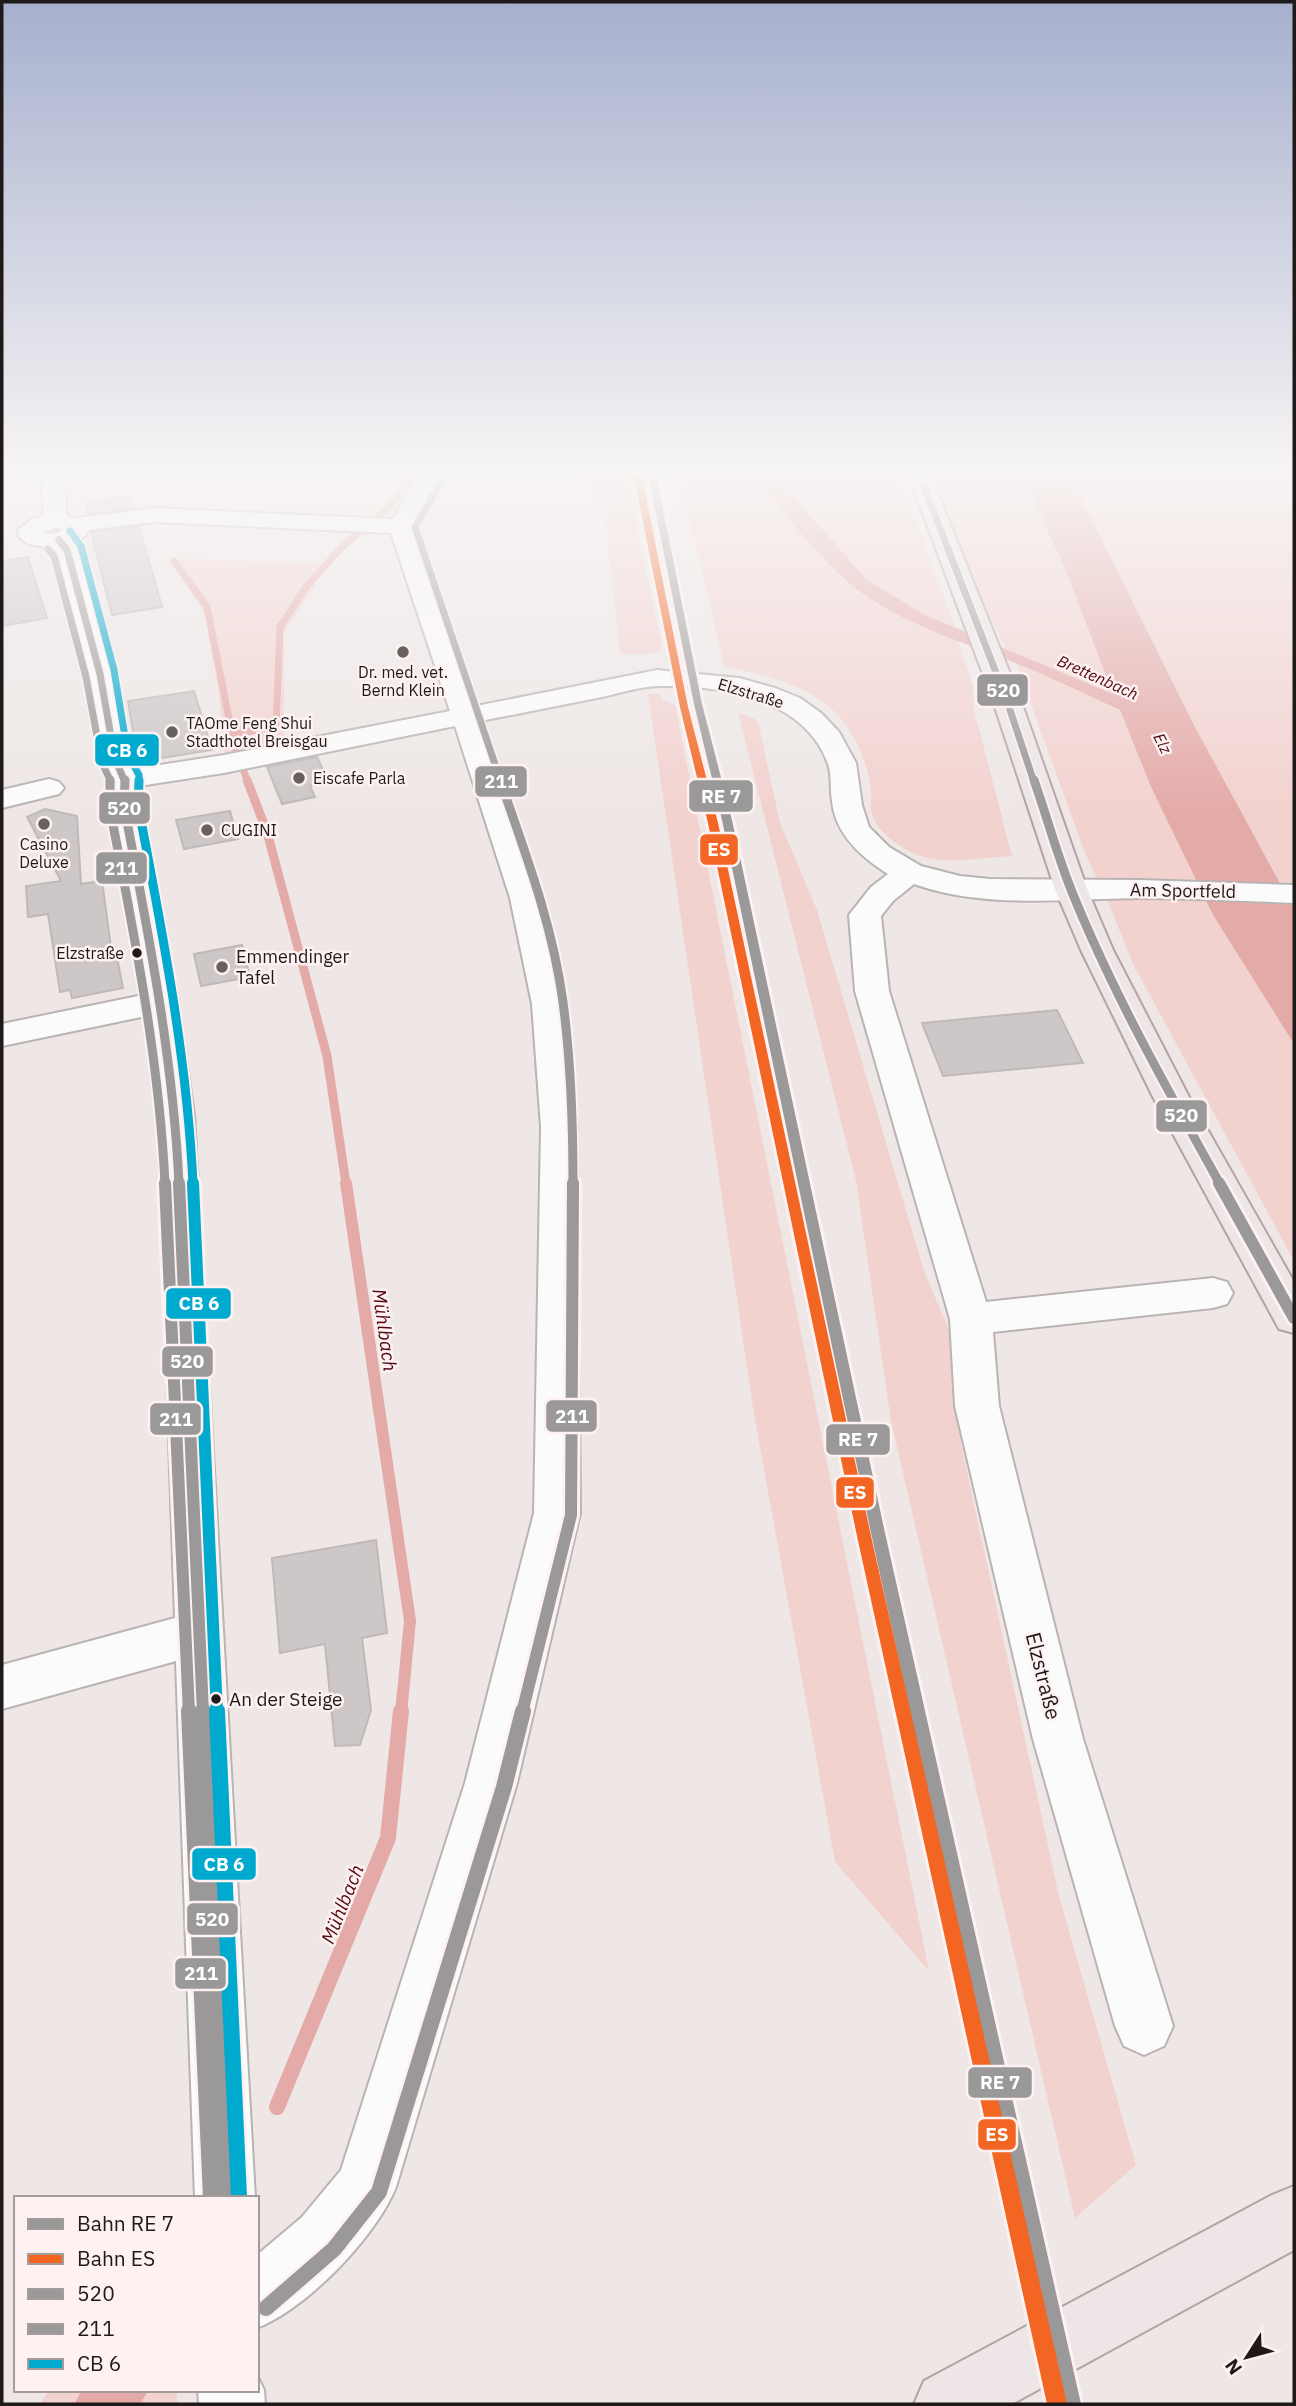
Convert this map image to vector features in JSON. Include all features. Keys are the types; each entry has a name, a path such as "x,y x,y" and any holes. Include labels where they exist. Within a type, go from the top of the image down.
{"main road":[{"path":"963,586 1071,889 1097,950 1171,1097 1294,1318"},
{"path":"947,2404 1294,2217"}],"street":[{"path":"77,586 100,674 115,759 125,779 124,806 161,1002 176,1115 225,2196"},
{"path":"259,2295 324,2239 366,2187 491,1783 558,1513 559,1127 549,1004 526,898 467,717 418,586"},
{"name":"Elzstraße","path":"125,779 224,764 657,678 708,680 782,699 823,726 843,764 847,809 867,846 909,872 943,883 1007,889 1071,889"},
{"path":"2,799 49,788"},
{"name":"Elzstraße","path":"909,872 882,894 864,915 872,991 971,1319 977,1406 1055,1725 1144,2026"},
{"name":"Am Sportfeld","path":"1071,889 1294,894"},
{"path":"2,1035 161,1002"},
{"path":"971,1319 1213,1293"},
{"path":"2,1687 199,1633"}],"shaded area":[{"path":"187,586 315,586 284,633 284,740 225,754 218,688 205,615"},
{"path":"613,586 649,586 662,647 652,654 620,654"},
{"path":"705,586 856,586 863,594 898,614 958,640 973,686 974,710 1012,856 941,860 923,857 904,848 887,836 874,820 869,779 862,755 852,733 837,714 816,698 791,685 724,666"},
{"path":"877,586 940,586 955,627 923,614"},
{"path":"974,586 1072,586 1114,695 1007,649"},
{"path":"1125,586 1294,586 1294,909 1195,727"},
{"path":"1016,663 1120,710 1151,787 1213,915 1294,1044 1294,1261 1133,964 1085,853"},
{"path":"648,694 660,694 662,700 675,705 929,1971 835,1862 753,1408"},
{"path":"738,712 755,719 759,726 780,823 817,910 924,1271 949,1330 961,1444 1059,1896 1136,2165 1075,2218 891,1421 856,1181"},
{"path":"48,2392 81,2392 74,2404 40,2404"},
{"path":"148,2392 177,2392 177,2404 140,2404"}],"water":[{"name":"Elz","path":"853,586 878,586 923,614 1113,694 1072,586 1125,586 1195,727 1294,909 1294,1044 1213,915 1151,787 1120,710 1026,668 916,624"},
{"path":"81,2392 148,2392 140,2404 74,2404"}],"building":[{"path":"2,586 37,586 47,618 2,626"},
{"path":"105,586 156,586 162,607 112,615"},
{"name":"TAOme Feng Shui Stadthotel Breisgau","path":"194,691 212,750 162,758 135,744 128,701"},
{"name":"Eiscafe Parla","path":"317,757 329,783 310,786 315,797 282,804 267,767"},
{"path":"45,809 77,816 81,884 102,881 111,948 115,947 123,988 72,998 70,990 60,992 48,914 28,917 26,886 61,881 27,817"},
{"name":"CUGINI","path":"230,811 238,839 184,849 176,820"},
{"name":"Emmendinger Tafel","path":"242,945 250,977 201,986 194,954"},
{"path":"1057,1010 1083,1063 943,1076 922,1023"},
{"path":"376,1540 387,1633 362,1638 371,1710 360,1745 335,1746 325,1644 280,1653 272,1558"}],"waterway":[{"name":"Mühlbach","path":"192,586 207,607 232,735"},
{"path":"232,735 276,726 280,627 307,586"},
{"name":"Mühlbach","path":"232,735 248,782"},
{"name":"Mühlbach","path":"247,780 267,832 327,1056 346,1184"},
{"name":"Mühlbach","path":"346,1183 410,1621 401,1713"},
{"name":"Mühlbach","path":"277,2107 388,1838 401,1711"}],"transit line":[{"name":"211","path":"62,586 86,677 102,763 111,782 110,809 147,1004 162,1116 211,2196"},
{"name":"520","path":"77,586 100,674 115,759 125,779 124,806 161,1002 176,1115 225,2196"},
{"path":"92,586 114,670 128,755 139,775 138,805 175,999 190,1113 239,2196"},
{"name":"211","path":"266,2308 334,2249 379,2192 504,1787 571,1515 573,1127 563,1001 539,894 435,586"},
{"path":"674,586 698,704 727,820 878,1533 1071,2404"},
{"name":"520","path":"963,586 1007,701 1071,889 1097,950 1171,1097 1294,1318"}],"rail line":[{"name":"ES","path":"660,586 684,707 713,823 864,1536 1057,2404"}],"place":[{"name":"Dr. med. vet. Bernd Klein","path":"403,652"},
{"name":"TAOme Feng Shui Stadthotel Breisgau","path":"172,732"},
{"name":"Eiscafe Parla","path":"299,778"},
{"name":"Casino Deluxe","path":"44,824"},
{"name":"CUGINI","path":"207,830"},
{"name":"Elzstraße","path":"137,953"},
{"name":"Emmendinger Tafel","path":"222,967"},
{"name":"An der Steige","path":"216,1699"}],"water label":[{"name":"Brettenbach","path":"1098,677"}]}
